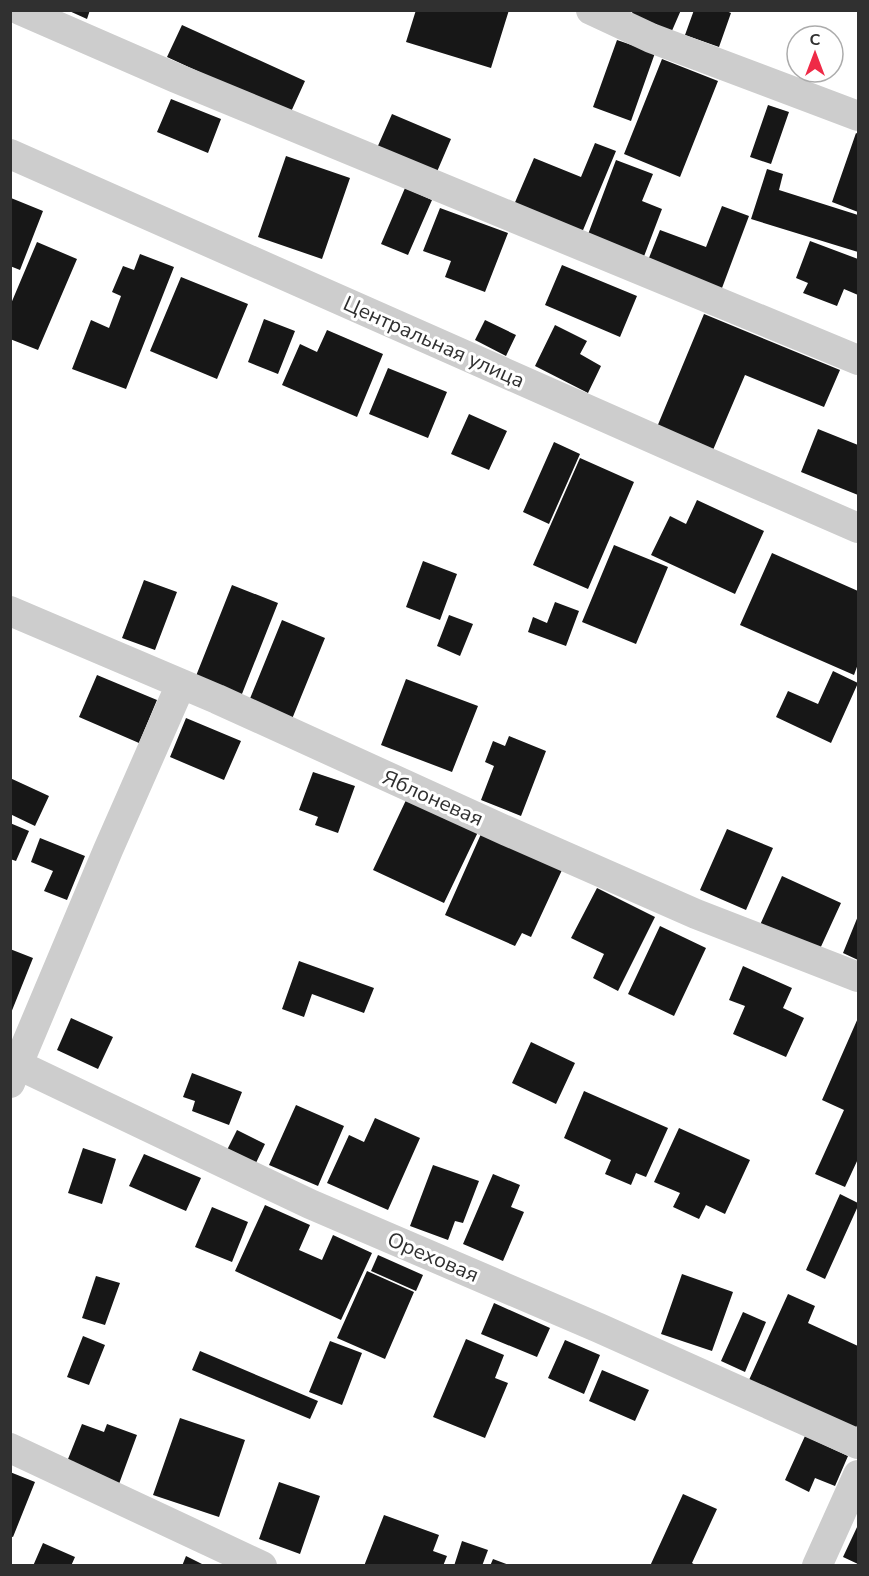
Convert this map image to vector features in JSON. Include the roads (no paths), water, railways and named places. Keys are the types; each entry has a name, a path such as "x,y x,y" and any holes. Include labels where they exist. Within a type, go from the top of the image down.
{"street":[{"path":"20,10 187,83 858,360"},
{"path":"591,10 651,38 858,116"},
{"name":"Центральная улица","path":"10,154 858,528"},
{"name":"Яблоневая","path":"10,611 181,684 696,914 858,977"},
{"path":"13,1069 181,684"},
{"name":"Ореховая","path":"13,1069 310,1204 598,1328 858,1444"},
{"path":"10,1448 262,1566"},
{"path":"817,1566 858,1474"}]}
